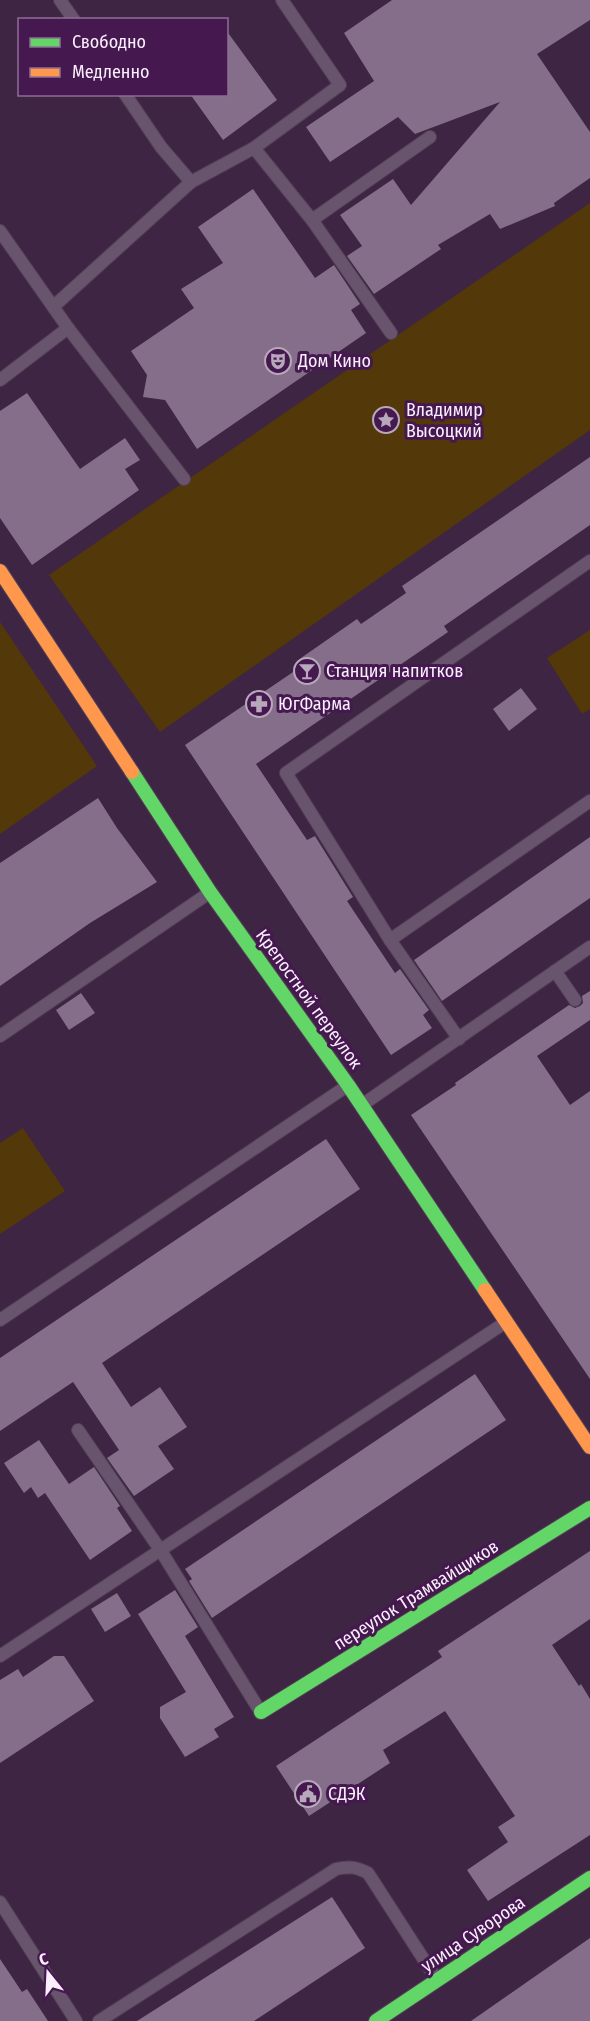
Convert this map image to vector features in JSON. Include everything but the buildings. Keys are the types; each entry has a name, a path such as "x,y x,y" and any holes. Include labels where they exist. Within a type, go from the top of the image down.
{"street":[{"name":"Крепостной переулок","path":"0,571 210,892 348,1085 590,1447"},
{"name":"переулок Трамвайщиков","path":"261,1712 590,1508"},
{"name":"улица Суворова","path":"376,2021 590,1878"}],"lane":[{"path":"60,0 73,18"},
{"path":"54,306 192,182 254,148 340,84 282,0"},
{"path":"126,96 161,147 192,182"},
{"path":"312,220 430,137"},
{"path":"254,148 312,220 391,333"},
{"path":"0,231 68,328 184,479"},
{"path":"0,380 68,328"},
{"path":"459,1039 390,940 286,773 590,561"},
{"path":"390,940 590,801"},
{"path":"0,1036 210,892"},
{"path":"361,1105 590,947"},
{"path":"555,971 575,1000"},
{"path":"0,1320 348,1085"},
{"path":"0,1656 507,1321"},
{"path":"78,1430 161,1551 261,1712"},
{"path":"99,2021 336,1869 344,1867 355,1867 368,1873 437,1980"},
{"path":"0,1902 76,2021"}],"shaded area":[{"path":"590,203 590,430 160,732 49,575"},
{"path":"0,622 97,766 0,834"},
{"path":"590,630 590,709 582,714 547,658"},
{"path":"23,1128 65,1191 0,1234 0,1143"}],"traffic: fast":[{"path":"132,772 210,892 348,1085 485,1290"},
{"path":"261,1712 590,1508"},
{"path":"376,2021 590,1878"}],"traffic: slow":[{"path":"0,571 132,772"},
{"path":"485,1290 590,1447"}],"place":[{"name":"Дом Кино","path":"278,361"},
{"name":"Владимир Высоцкий","path":"386,420"},
{"name":"Станция напитков","path":"307,671"},
{"name":"ЮгФарма","path":"259,704"},
{"name":"СДЭК","path":"308,1794"}]}
